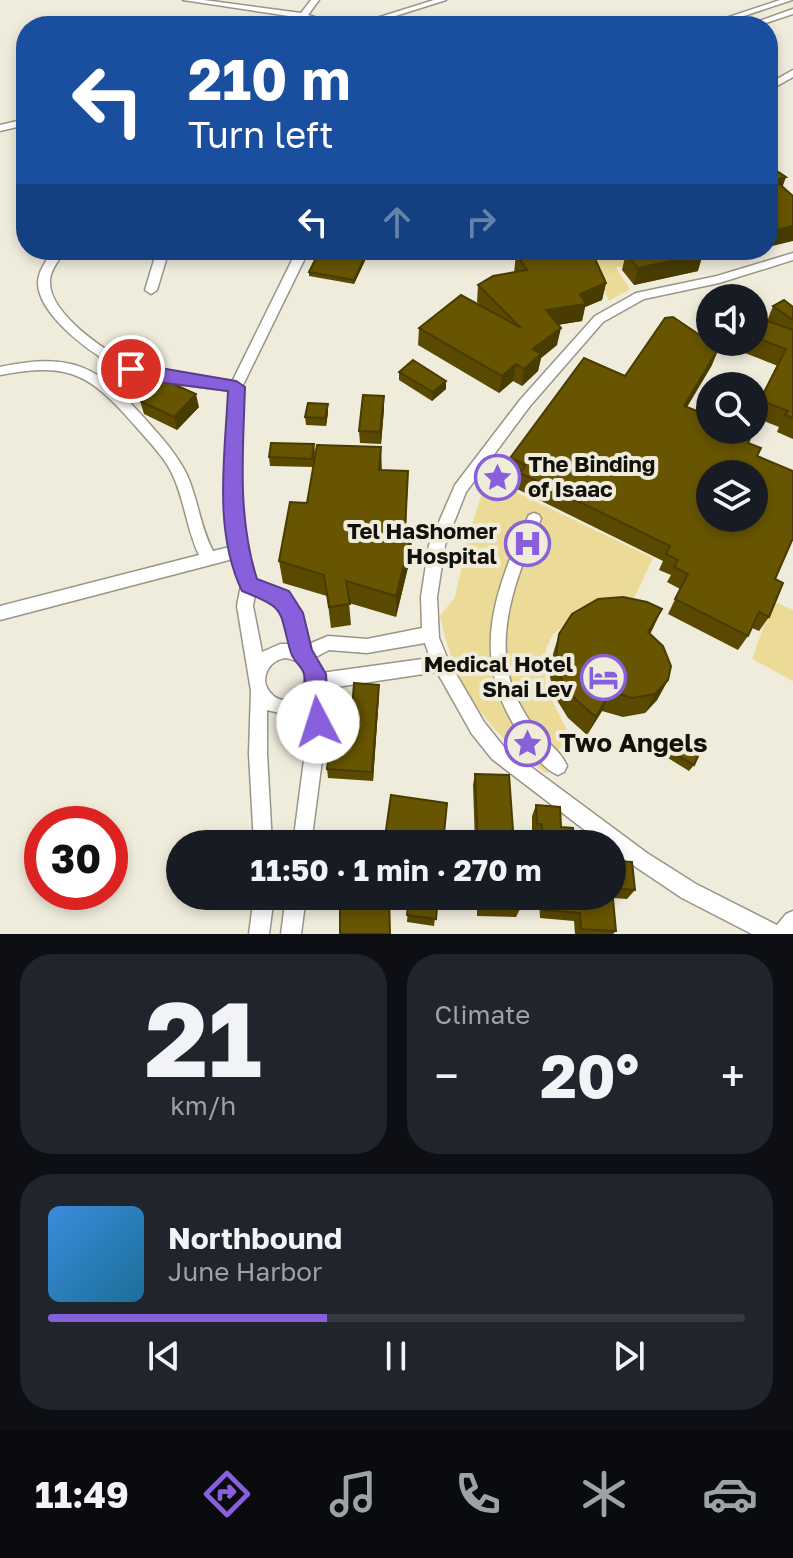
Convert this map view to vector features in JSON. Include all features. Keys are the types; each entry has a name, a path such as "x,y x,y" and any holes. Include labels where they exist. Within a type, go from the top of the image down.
{"street":[{"path":"187,0 303,16 315,0"},
{"path":"388,16 442,0"},
{"path":"404,16 454,0"},
{"path":"738,16 788,0"},
{"path":"773,934 689,891 640,860 509,763 478,728 441,664 431,634 431,569 455,498 525,403 599,319 640,296 719,279 793,256"},
{"path":"52,260 44,282 46,295 69,325 111,361 159,376 236,387"},
{"path":"151,290 160,260"},
{"path":"262,830 258,754 259,693 245,606 249,585 238,551 233,495 236,387 298,260"},
{"path":"0,371 47,365 81,369 105,383 179,473 194,511 200,544 209,558"},
{"path":"534,519 501,597 497,647 504,684 514,710 533,740 558,766"},
{"path":"0,613 238,551"},
{"path":"249,585 282,598 292,613 303,655 313,667 318,722 304,830"},
{"path":"257,672 265,660 279,652 303,655 328,643 367,646 431,634"},
{"path":"314,682 441,664"},
{"path":"259,693 276,705 292,705 306,697 314,682"},
{"path":"259,934 262,910"},
{"path":"291,934 294,910"},
{"path":"783,934 793,921"}],"shaded area":[{"path":"591,260 644,260 616,268 630,289 609,301"},
{"path":"494,474 518,484 516,492 653,558 627,613 581,614 553,634 546,649 545,687 568,732 547,774 507,742 477,706 455,665 440,616 455,597 481,496"},
{"path":"773,601 793,610 793,681 752,659"}],"building":[{"path":"778,183 793,196 793,226 778,230"},
{"path":"315,260 363,260 354,280 309,272"},
{"path":"520,260 596,260 606,283 580,294 586,304 546,310 561,328 533,349 541,354 524,369 516,364 502,376 419,328 461,295 521,328 478,285 493,276 527,270"},
{"path":"632,260 675,260 638,268"},
{"path":"784,300 793,307 793,320 773,306"},
{"path":"673,317 696,332 696,356 714,356 705,372 696,372 696,386 684,406 696,411 696,444 751,444 761,448 757,456 767,460 696,460 696,532 768,532 768,461 793,471 793,538 775,579 783,583 769,617 759,612 748,636 675,599 688,574 674,567 678,560 666,554 670,546 520,473 526,465 510,458 584,358 625,376 665,318"},
{"path":"768,321 793,330 793,418 785,415 788,411 768,403 768,384 786,349 768,342"},
{"path":"413,360 446,381 433,392 399,372"},
{"path":"162,379 196,394 174,417 140,401"},
{"path":"363,395 384,396 380,432 359,431"},
{"path":"308,403 328,404 325,418 305,417"},
{"path":"271,443 314,444 312,459 269,457"},
{"path":"317,445 381,447 379,470 408,471 405,530 412,533 396,596 346,581 350,604 329,607 324,575 279,561 290,502 307,503"},
{"name":"Medical Hotel Shai Lev","path":"623,597 662,609 648,632 663,646 671,666 668,680 655,694 632,698 611,691 596,717 575,699 561,678 556,657 559,634 572,614 598,599"},
{"path":"354,683 379,685 372,772 327,769 334,709 352,710"},
{"path":"679,737 701,750 694,765 672,752"},
{"path":"475,774 509,775 513,830 477,830"},
{"path":"391,795 447,803 444,830 386,830"},
{"path":"536,805 560,807 561,827 573,830 542,830 542,824 537,824"},
{"path":"626,862 632,862 635,890 626,889"},
{"path":"340,910 389,910 390,934 340,934"},
{"path":"408,910 437,910 436,919 407,915"},
{"path":"545,910 614,910 616,931 581,929 580,913"}],"place":[{"name":"The Binding of Isaac","path":"497,477"},
{"name":"Tel HaShomer Hospital","path":"528,544"},
{"name":"Medical Hotel Shai Lev","path":"604,677"},
{"name":"Two Angels","path":"528,743"}],"route":[{"path":"131,369 236,387 233,495 238,551 249,585 266,589 282,598 292,613 303,655 309,660 315,674 318,722"}]}
